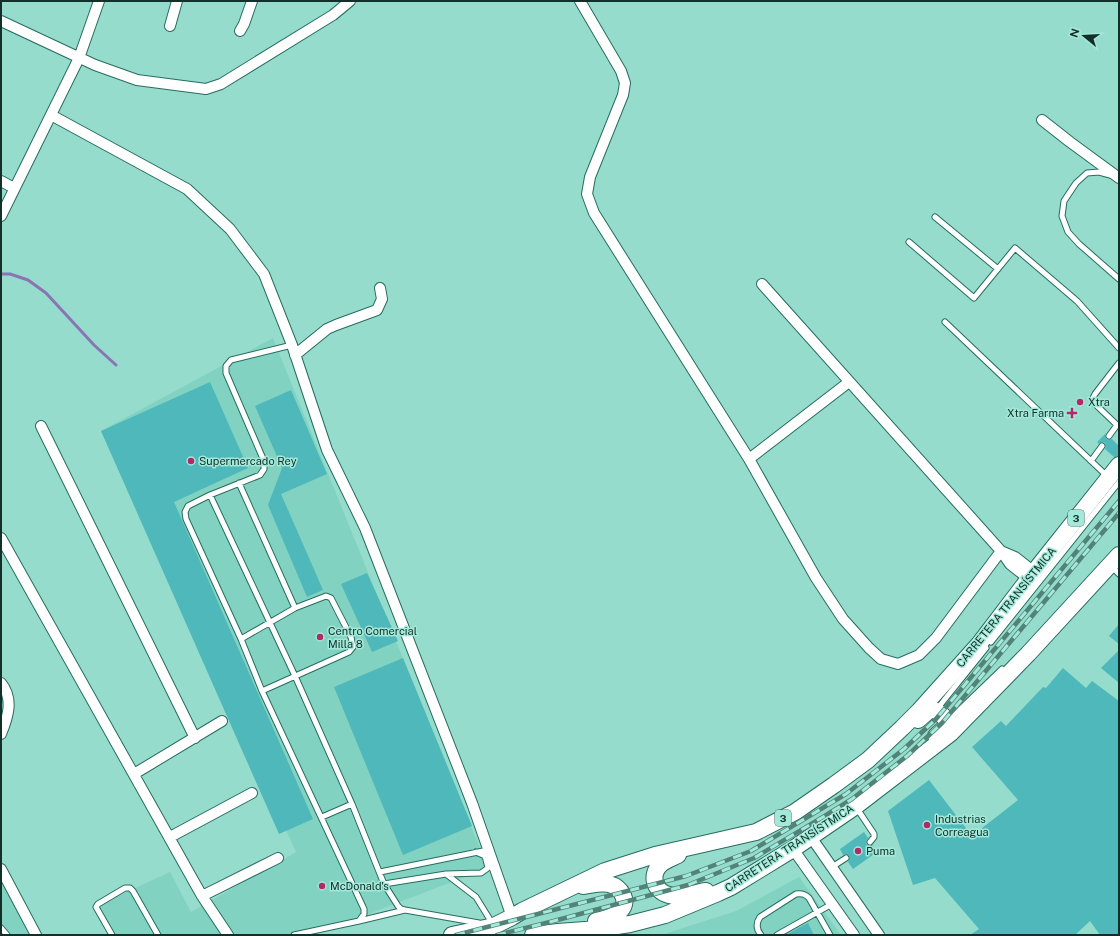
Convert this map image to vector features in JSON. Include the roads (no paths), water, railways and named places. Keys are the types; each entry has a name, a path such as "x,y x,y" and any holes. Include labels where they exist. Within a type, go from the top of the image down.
{"main road":[{"name":"CARRETERA TRANSÍSTMICA","path":"452,935 494,926 569,887 605,871 656,856 756,832 795,812 834,785 868,760 919,711 975,648 1031,576 1114,480 1119,465"},
{"name":"CARRETERA TRANSÍSTMICA","path":"534,935 598,929 630,924 665,915 730,887 811,837 856,806 950,733 1116,565"},
{"path":"811,837 812,832 868,792 945,729 948,721 936,710 929,711 868,760"},
{"path":"692,848 666,861 657,869 654,882 660,890 667,895 677,896 730,887"},
{"path":"558,932 610,917 619,913 624,905 624,897 622,893 619,889 610,884 601,883 569,887"}],"street":[{"path":"1,216 79,58 99,1"},
{"path":"170,26 177,1"},
{"path":"240,31 252,1"},
{"path":"336,1 348,2"},
{"path":"580,1 621,71 625,83 623,95 590,177 587,194 592,207 598,220 749,459 816,578 843,619 881,659 898,664 919,655 936,638 1001,551"},
{"path":"1,21 95,66 137,80 206,89 221,84 333,15 348,2"},
{"path":"51,115 187,189 230,229 264,274 292,345 327,450 365,528 472,803 512,917"},
{"path":"1042,120 1119,177"},
{"path":"1,181 14,188"},
{"path":"762,284 1001,551 1015,558 1031,576"},
{"path":"295,355 327,329 377,310 382,299 380,288"},
{"path":"749,459 849,382"},
{"path":"41,426 195,738"},
{"path":"1,538 202,896 228,935"},
{"path":"1,683 8,696 8,714 1,734"},
{"path":"134,774 222,721"},
{"path":"170,837 252,793"},
{"path":"811,837 879,935"},
{"path":"792,849 854,935"},
{"path":"202,896 278,858"},
{"path":"1,869 36,935"}],"lane":[{"path":"1119,177 1099,172 1087,173 1076,183 1064,200 1062,216 1068,232 1079,244 1119,278"},
{"path":"935,216 998,269"},
{"path":"909,242 974,298 1015,248 1077,301 1119,348"},
{"path":"936,710 1114,480 1091,461 945,322"},
{"path":"292,345 231,360 226,366 226,373 264,461 264,469 260,475 210,495 188,506 185,512 186,519 241,639 262,691 364,910 364,914 359,921"},
{"path":"1109,436 1117,425 1093,402 1092,398 1119,363"},
{"path":"1091,461 1102,446"},
{"path":"239,483 295,608"},
{"path":"210,495 295,676 352,804 384,884 398,906 405,910 494,926"},
{"path":"241,639 295,608 326,596 331,598 351,637 353,646 349,652 262,691"},
{"path":"948,721 1007,665"},
{"path":"322,817 352,804"},
{"path":"856,806 874,834 874,837 870,842"},
{"path":"380,872 488,850"},
{"path":"384,884 446,874 481,873 488,868 485,856 476,852"},
{"path":"832,867 846,858"},
{"path":"446,874 476,897 494,926"},
{"path":"112,935 96,907 98,904 125,888 130,888 134,891 158,935"},
{"path":"760,934 757,926 760,917 796,894 800,893 806,895 830,935"},
{"path":"777,935 832,904"},
{"path":"294,935 405,910"},
{"path":"1,928 7,935"}],"waterway":[{"path":"1,274 10,274 28,280 46,293 94,345 116,365"}],"railway":[{"path":"456,935 686,876 751,851 846,794 904,749 936,719 1119,501"},
{"path":"497,935 688,885 754,858 852,799 907,756 942,723 1119,513"}],"place":[{"name":"Xtra","path":"1080,402"},
{"name":"Xtra Farma","path":"1072,413"},
{"name":"Supermercado Rey","path":"191,461"},
{"name":"Centro Comercial Milla 8","path":"320,637"},
{"name":"Industrias Correagua","path":"927,825"},
{"name":"Puma","path":"858,851"},
{"name":"McDonald's","path":"322,886"}]}
